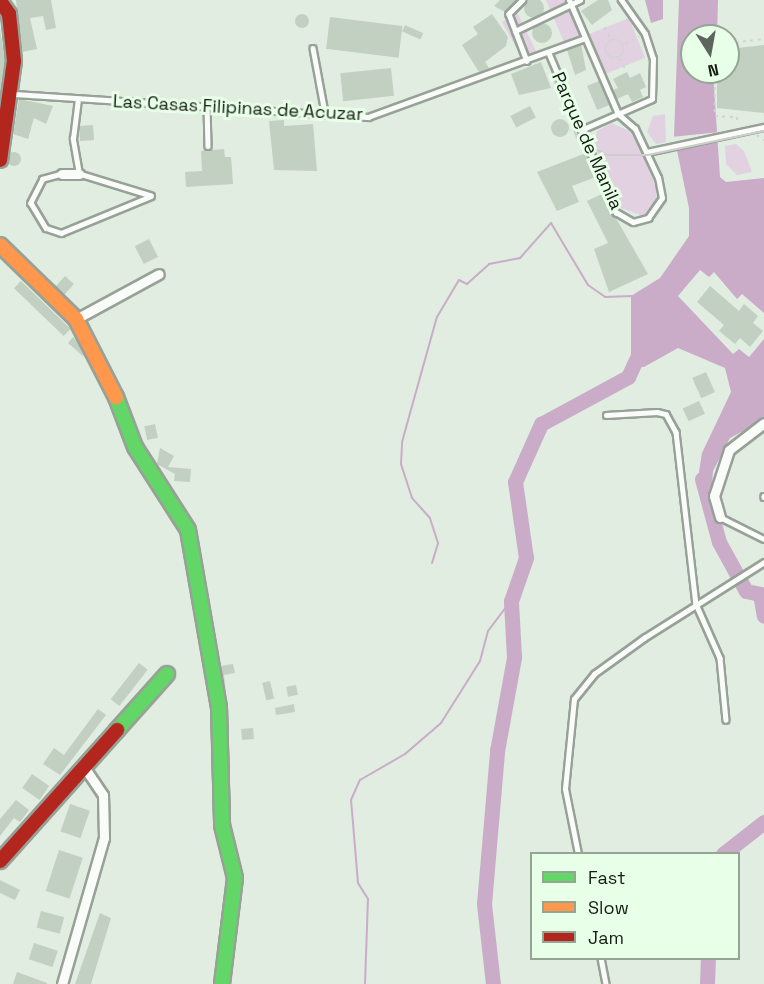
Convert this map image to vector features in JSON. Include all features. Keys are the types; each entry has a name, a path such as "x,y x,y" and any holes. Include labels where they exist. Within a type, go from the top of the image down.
{"street":[{"path":"0,1 13,94 0,160"},
{"path":"62,174 79,174"},
{"path":"1,248 76,319 108,374 135,447 177,507 196,561 219,707 222,825 235,878 222,984"},
{"path":"76,319 159,274"},
{"path":"720,517 714,496 729,450 764,423"},
{"path":"0,861 167,674"},
{"path":"62,984 104,838 103,795 84,767"}],"lane":[{"path":"523,0 509,14 527,61"},
{"path":"515,31 570,2 580,0"},
{"path":"581,130 652,99 653,59 645,34 621,0"},
{"path":"570,2 618,114 635,129 647,152 764,127"},
{"name":"Las Casas Filipinas de Acuzar","path":"13,94 368,117 458,87 585,38"},
{"path":"313,48 325,113"},
{"name":"Parque de Manila","path":"549,52 616,212 633,222 655,213 662,198 647,152"},
{"path":"62,174 43,179 31,202 46,228 61,233 151,196 79,174 73,139 78,99"},
{"path":"207,105 208,146"},
{"path":"606,415 657,411 672,423 684,472 696,604 720,658 726,720"},
{"path":"720,517 764,539"},
{"path":"578,852 565,789 574,699 594,674 696,604 764,562"},
{"path":"602,960 606,984"}],"path":[{"path":"605,27 611,40 607,53 620,57"},
{"path":"625,68 620,57 624,45 645,34"},
{"path":"740,42 764,39"},
{"path":"611,40 624,45"},
{"path":"715,84 715,116 737,117 737,131"}],"shaded area":[{"path":"546,0 566,0 581,35 564,42"},
{"path":"645,0 663,0 663,19 651,23"},
{"path":"679,0 718,0 717,24 680,24 680,84 714,84 720,177 726,182 764,178 764,313 742,294 737,299 714,272 709,277 700,270 678,296 733,354 739,349 749,357 764,339 764,420 730,438 713,471 711,497 702,499 698,478 702,453 731,392 725,368 678,348 644,367 631,367 631,296 660,278 689,236 689,208 674,136"},
{"path":"517,12 536,51 522,58 502,22"},
{"path":"629,18 645,58 603,75 587,35"},
{"path":"665,114 666,142 656,144 647,132 653,116"},
{"path":"612,123 633,133 657,189 656,202 643,216 618,207 594,148 597,131"},
{"path":"736,144 744,151 752,172 737,175 726,164 725,146"}],"pier":[{"path":"720,132 721,142 672,147 671,137"}],"building":[{"path":"530,-1 538,-1 543,4 543,12 538,17 530,17 525,12 525,4"},
{"path":"16,0 51,0 56,28 46,30 43,16 30,18 37,49 22,52"},
{"path":"500,0 517,0 505,12 494,6"},
{"path":"598,0 608,0 612,10 592,25 581,11"},
{"path":"299,14 305,14 309,21 305,28 299,28 295,24 295,18"},
{"path":"492,14 508,37 506,46 485,62 489,68 479,72 462,45 478,34 473,27"},
{"path":"330,17 402,26 399,58 326,49"},
{"path":"538,23 546,23 552,29 552,37 546,43 538,43 532,37 532,29"},
{"path":"405,25 423,33 420,40 402,31"},
{"path":"0,29 5,61 0,96"},
{"path":"581,44 586,70 575,75 567,50"},
{"path":"764,45 764,113 717,108 717,84 740,84 740,48"},
{"path":"541,62 551,88 519,95 511,74"},
{"path":"391,68 394,96 343,101 340,73"},
{"path":"627,72 630,78 640,73 646,87 640,90 643,97 632,102 628,94 617,99 613,90 618,88 613,79"},
{"path":"599,81 609,105 597,110 587,86"},
{"path":"19,99 53,106 46,124 34,118 28,139 13,134"},
{"path":"530,106 536,118 516,128 510,116"},
{"path":"560,119 567,121 569,128 567,135 560,137 553,135 551,128 553,121"},
{"path":"284,120 284,126 313,124 317,171 274,170 269,121"},
{"path":"93,125 94,140 80,141 79,126"},
{"path":"224,149 225,157 231,157 233,184 186,187 185,172 202,171 201,151"},
{"path":"11,152 17,152 21,159 17,166 11,166 7,162 7,156"},
{"path":"586,153 596,177 572,186 579,202 557,211 537,172"},
{"path":"602,194 648,274 609,292 594,249 608,243 587,201"},
{"path":"149,239 158,257 144,264 135,246"},
{"path":"65,276 74,284 65,294 56,286"},
{"path":"21,281 71,329 64,336 14,288"},
{"path":"710,286 739,311 744,304 758,316 753,323 763,331 750,347 740,338 735,344 719,331 724,325 697,302"},
{"path":"73,337 79,343 84,357 68,343"},
{"path":"706,372 715,392 701,398 692,378"},
{"path":"699,401 705,414 689,421 683,409"},
{"path":"155,424 158,438 147,440 144,426"},
{"path":"160,448 174,456 168,467 191,469 190,482 174,481 175,474 157,464"},
{"path":"139,663 148,670 119,706 111,699"},
{"path":"233,664 235,673 224,675 227,702 221,666"},
{"path":"270,681 274,699 266,700 262,683"},
{"path":"296,685 298,695 288,697 286,687"},
{"path":"294,704 295,712 276,715 275,708"},
{"path":"98,709 106,715 60,775 43,764 54,748 64,755"},
{"path":"253,728 254,739 242,740 241,729"},
{"path":"32,774 49,786 39,800 22,788"},
{"path":"16,800 29,810 20,822 14,818 0,836 0,819"},
{"path":"70,804 90,811 80,838 61,831"},
{"path":"59,850 83,858 69,899 46,891"},
{"path":"0,880 20,890 15,900 0,893"},
{"path":"41,911 64,917 60,934 37,927"},
{"path":"100,913 111,918 91,984 75,984"},
{"path":"34,943 58,951 53,967 29,959"},
{"path":"17,972 47,983 47,984 13,984"}],"waterway":[{"path":"432,563 438,543 430,518 412,498 401,464 402,442 437,317 459,280 467,284 489,264 520,258 551,223 588,285 605,297 632,296"},
{"path":"493,984 484,904 497,751 514,657 511,601 526,558 515,482 541,424 628,377 642,347"},
{"path":"702,479 719,542 746,591 760,594 764,616"},
{"path":"365,984 368,899 358,883 351,800 360,780 405,754 441,723 480,661 488,631 511,601"},
{"path":"726,852 764,822"},
{"path":"707,984 708,960"}],"tram line":[{"path":"555,81 578,139 607,155 648,155 764,131"}],"traffic: fast":[{"path":"116,397 135,447 188,530 219,707 222,825 235,878 222,984"},
{"path":"117,730 167,674"}],"traffic: slow":[{"path":"0,245 76,319 116,397"}],"traffic: jam":[{"path":"0,1 9,14 14,61 0,160"},
{"path":"0,861 117,730"}]}
